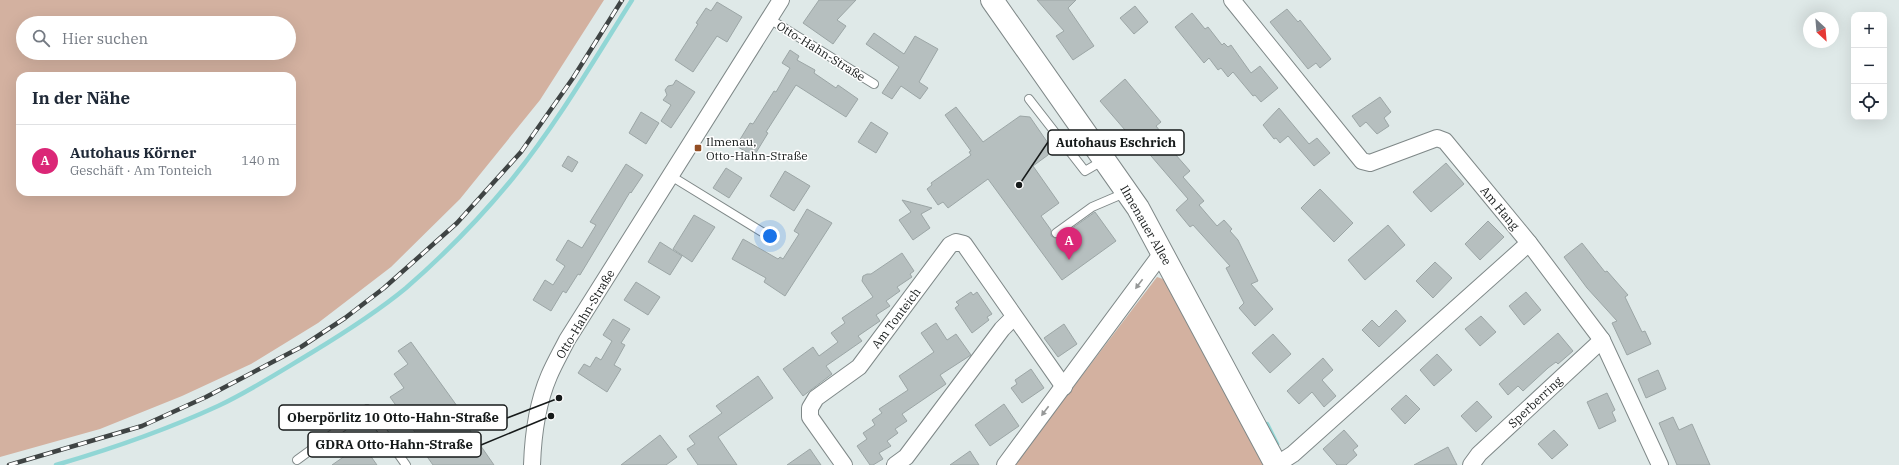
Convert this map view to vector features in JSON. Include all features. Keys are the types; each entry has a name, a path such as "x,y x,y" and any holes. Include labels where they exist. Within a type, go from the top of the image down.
{"street":[{"name":"Otto-Hahn-Straße","path":"532,465 538,411 549,376 567,340 671,176 768,18 781,0"},
{"name":"Am Hang","path":"1232,0 1362,161 1370,163 1437,138 1445,141 1529,243"},
{"name":"Ilmenauer Allee","path":"995,1 1127,192 1162,253 1276,465"},
{"name":"Am Tonteich","path":"844,465 810,417 810,408 816,398 859,367 950,245 956,242 964,244 1064,387"},
{"path":"1276,465 1293,454 1529,243 1602,340 1660,465"},
{"path":"1005,465 1162,253"},
{"path":"895,465 906,457 1002,329 1014,317"},
{"name":"Sperberring","path":"1471,465 1479,454 1602,340"}],"lane":[{"name":"Otto-Hahn-Straße","path":"768,18 874,84"},
{"path":"1029,99 1085,171 1105,160"},
{"path":"671,176 767,235"},
{"path":"1056,233 1092,207 1127,192"},
{"path":"297,460 367,409 406,465"}],"shaded area":[{"path":"0,0 604,0 540,100 460,199 391,267 318,323 251,364 182,396 100,429 0,457"},
{"path":"1157,277 1169,281 1267,465 1014,465"}],"building":[{"path":"819,0 856,0 837,20 846,26 833,44 803,23"},
{"path":"1037,0 1076,0 1068,8 1094,46 1073,60 1056,36 1064,31"},
{"path":"717,2 742,17 727,42 717,36 693,72 675,60 698,24 696,23 706,8 711,11"},
{"path":"1135,6 1148,22 1134,34 1120,18"},
{"path":"1287,9 1298,22 1300,20 1331,59 1320,68 1316,63 1308,69 1270,22"},
{"path":"1192,13 1205,29 1208,27 1222,45 1224,43 1228,47 1231,45 1251,73 1260,66 1278,88 1261,102 1255,95 1253,96 1233,72 1228,77 1221,68 1218,70 1209,58 1204,63 1175,27"},
{"path":"874,33 904,54 915,36 938,49 919,82 928,88 920,99 901,86 892,99 882,93 899,67 866,44"},
{"path":"790,50 799,56 797,60 815,70 814,73 836,88 838,85 858,99 846,117 796,85 766,132 768,133 754,156 736,146 750,123 753,124 774,91 776,92 790,68 782,63"},
{"path":"1125,79 1161,122 1156,126 1164,136 1161,138 1190,171 1183,177 1204,201 1199,205 1217,226 1224,220 1232,229 1230,231 1238,240 1258,281 1251,284 1273,309 1255,326 1239,308 1244,303 1226,268 1230,266 1193,225 1190,227 1176,210 1188,199 1133,135 1131,137 1100,101"},
{"path":"676,80 695,92 671,128 661,121 671,105 663,100 667,95 665,90 668,86 673,85"},
{"path":"1380,97 1391,112 1384,118 1389,126 1377,134 1366,122 1360,127 1352,116"},
{"path":"956,107 983,142 1020,116 1030,117 1050,146 1048,155 1033,166 1059,203 1041,216 1051,230 1051,236 1057,239 1095,212 1116,241 1062,280 988,179 948,208 943,202 938,205 927,189 932,185 931,183 971,155 969,152 971,151 945,115"},
{"path":"1279,108 1309,144 1317,138 1330,153 1314,166 1288,136 1280,143 1276,138 1274,139 1263,125"},
{"path":"641,112 659,123 646,144 629,133"},
{"path":"871,122 888,133 876,153 858,142"},
{"path":"568,156 578,162 572,172 562,166"},
{"path":"1446,163 1464,184 1431,212 1413,192"},
{"path":"626,164 643,175 631,193 630,192 580,275 578,274 566,293 563,291 551,311 533,300 545,280 553,285 565,266 556,260 568,240 582,248 596,225 590,222"},
{"path":"726,168 742,178 729,198 713,188"},
{"path":"785,171 810,186 794,211 770,196"},
{"path":"1320,189 1353,223 1334,242 1301,208"},
{"path":"902,200 932,208 921,214 930,228 913,240 899,220 911,212"},
{"path":"807,209 832,223 785,296 764,282 766,278 732,259 743,239 778,259 780,257 783,259 799,234 794,231"},
{"path":"694,215 715,227 692,262 673,249"},
{"path":"1488,221 1504,237 1480,260 1465,244"},
{"path":"1388,225 1405,245 1365,280 1348,260"},
{"path":"660,242 682,256 670,275 648,262"},
{"path":"1582,243 1605,272 1607,271 1628,295 1625,297 1642,332 1645,331 1651,344 1627,355 1612,323 1617,321 1587,288 1564,257"},
{"path":"902,253 914,271 910,274 912,277 897,287 900,291 886,301 890,306 876,315 880,321 858,336 862,341 826,366 832,374 803,396 783,369 813,347 819,356 838,342 831,333 845,323 842,318 873,297 862,281 863,276 871,274"},
{"path":"1435,262 1452,278 1433,298 1416,281"},
{"path":"636,282 660,297 648,315 624,300"},
{"path":"971,292 973,295 977,292 992,314 987,317 989,320 972,333 955,308 959,305 956,302"},
{"path":"1526,292 1541,310 1524,325 1509,306"},
{"path":"1396,310 1406,321 1379,347 1362,330 1372,320 1379,327"},
{"path":"1481,316 1496,332 1480,346 1465,329"},
{"path":"613,319 630,329 621,343 625,345 614,365 621,369 607,392 578,373 584,364 590,367 596,357 601,360 612,341 603,335"},
{"path":"936,323 947,340 956,334 971,355 940,375 946,384 902,414 907,421 895,429 898,433 887,441 891,446 879,453 883,459 873,465 870,465 857,446 867,439 863,433 875,425 872,420 882,413 879,409 908,390 899,376 934,352 921,333"},
{"path":"1064,324 1077,344 1058,357 1044,338"},
{"path":"1558,333 1573,351 1558,364 1556,362 1548,368 1523,391 1518,386 1508,395 1499,384"},
{"path":"1273,334 1291,354 1270,373 1252,353"},
{"path":"411,342 470,424 467,426 494,465 433,465 421,448 424,445 390,397 404,388 394,374 408,364 398,351"},
{"path":"1437,354 1452,370 1434,386 1420,370"},
{"path":"1323,358 1333,370 1322,380 1336,396 1324,407 1312,392 1299,404 1287,391"},
{"path":"1031,369 1044,388 1022,403 1011,388 1017,384 1015,380"},
{"path":"1658,370 1666,389 1646,398 1638,379"},
{"path":"758,376 773,398 718,437 737,465 698,465 687,449 695,444 689,436 722,413 716,406"},
{"path":"1607,393 1615,410 1612,412 1616,421 1599,429 1587,402"},
{"path":"1406,395 1420,409 1405,424 1391,409"},
{"path":"1477,401 1492,417 1476,432 1461,416"},
{"path":"1004,404 1019,426 990,446 975,425"},
{"path":"1673,417 1679,430 1692,424 1710,465 1677,465 1659,423"},
{"path":"1344,430 1358,446 1353,450 1357,455 1346,465 1337,465 1323,449"},
{"path":"1554,430 1568,445 1552,459 1538,444"},
{"path":"660,435 677,457 666,465 621,465"},
{"path":"362,444 377,465 332,465"},
{"path":"1448,447 1457,465 1414,465"},
{"path":"810,449 821,465 787,465"},
{"path":"970,451 979,465 950,465"}],"waterway":[{"path":"56,465 118,446 198,415 230,400 265,381 336,338 395,297 462,235 513,178 560,113 632,0"},
{"path":"1267,424 1277,444"}],"railway":[{"path":"9,465 142,426 206,397 301,347 345,318 384,288 457,223 521,152 573,78 622,0"}],"place":[{"name":"Ilmenau, Otto-Hahn-Straße","path":"698,148"},
{"name":"Autohaus Eschrich","path":"1019,185"},
{"name":"Autohaus Körner","path":"1069,260"},
{"name":"Oberpörlitz 10 Otto-Hahn-Straße","path":"559,398"},
{"name":"GDRA Otto-Hahn-Straße","path":"551,416"}]}
